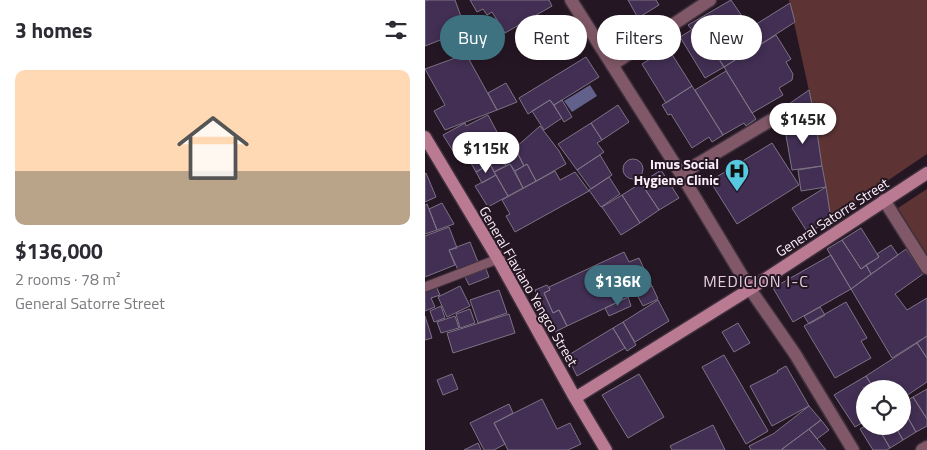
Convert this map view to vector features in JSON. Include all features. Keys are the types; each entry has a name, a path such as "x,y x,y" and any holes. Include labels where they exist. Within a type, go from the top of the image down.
{"street":[{"path":"571,0 681,174 750,288 795,354 853,450"},
{"path":"613,65 710,0"},
{"path":"681,174 783,113"},
{"name":"General Flaviano Yengco Street","path":"425,137 606,450"},
{"name":"General Satorre Street","path":"575,398 750,288 927,173"},
{"path":"884,200 927,268"},
{"path":"922,450 927,447"}],"lane":[{"path":"425,287 497,259"}],"shaded area":[{"path":"789,0 927,0 927,154 831,219 813,109"},
{"path":"927,189 927,258 898,208"}],"water":[{"path":"590,85 597,96 572,112 564,101"}],"building":[{"path":"455,0 460,15 440,15 440,40 425,46 425,1"},
{"path":"470,0 549,0 552,6 536,15 515,15 515,27 505,33 505,15 494,15 492,12 487,15 483,9 477,12"},
{"path":"628,0 656,0 659,5 643,15 636,15"},
{"path":"731,0 741,15 705,15"},
{"path":"790,3 795,22 762,43 762,20"},
{"path":"691,30 691,55 681,39 681,36"},
{"path":"776,35 791,59 786,62 793,74 792,80 779,88 783,95 752,113 724,67 735,60 762,60 762,44"},
{"path":"587,59 599,77 554,105 550,100 528,114 519,98 581,60"},
{"path":"450,60 469,60 497,110 445,130 434,111 445,105 425,69"},
{"path":"648,60 676,60 692,86 666,103 642,64"},
{"path":"694,60 720,60 724,67 705,78"},
{"path":"720,60 735,60 724,67"},
{"path":"726,71 756,119 746,126 744,123 723,135 695,90"},
{"path":"506,83 517,102 497,110 488,93"},
{"path":"692,86 723,135 712,142 709,137 692,148 671,114 668,115 662,105"},
{"path":"809,90 813,109 797,120 786,106"},
{"path":"550,100 562,118 544,130 532,111"},
{"path":"562,100 572,117 564,122 554,105"},
{"path":"618,105 629,122 602,140 591,123"},
{"path":"488,115 497,132 466,148 465,144 453,151 443,135 465,123 466,126"},
{"path":"815,119 822,166 792,170 784,124"},
{"path":"591,123 602,140 597,143 604,152 577,170 558,144"},
{"path":"540,126 559,151 566,164 536,181 527,164 524,166 515,148"},
{"path":"506,132 517,152 503,160 506,166 494,172 490,164 476,172 464,151 474,146 475,148"},
{"path":"772,143 799,185 737,224 710,181"},
{"path":"517,152 524,166 515,171 510,164 506,166 503,160"},
{"path":"600,155 612,175 591,189 577,170"},
{"path":"633,159 640,162 643,169 640,176 633,179 626,176 623,169 626,162"},
{"path":"490,164 496,175 482,183 476,172"},
{"path":"510,164 523,188 508,196 494,172"},
{"path":"527,164 536,181 523,188 515,171"},
{"path":"822,166 826,187 801,191 798,170"},
{"path":"661,170 679,198 659,210 641,183"},
{"path":"555,171 560,180 575,172 589,191 515,232 506,216 510,214 502,200"},
{"path":"425,174 436,197 425,202"},
{"path":"496,175 508,196 488,207 475,186"},
{"path":"609,177 620,194 601,207 589,190"},
{"path":"641,183 659,210 640,223 622,195"},
{"path":"826,187 831,219 808,233 792,208"},
{"path":"622,195 640,223 621,235 602,207"},
{"path":"442,203 454,224 437,230 429,209"},
{"path":"427,204 437,230 425,234 425,205"},
{"path":"449,227 457,248 449,250 455,265 425,277 425,236"},
{"path":"861,228 879,257 861,269 842,240"},
{"path":"842,240 861,269 866,265 871,274 851,289 827,249"},
{"path":"470,242 478,262 458,270 449,250"},
{"path":"891,245 898,255 871,274 866,265 879,257 877,254"},
{"path":"906,249 923,274 895,294 907,310 927,298 927,336 892,358 851,289"},
{"path":"624,252 629,262 639,258 652,286 567,326 559,310 553,313 544,293 550,290 549,287"},
{"path":"831,255 851,289 793,322 773,288"},
{"path":"486,269 489,277 469,285 465,277"},
{"path":"547,285 550,290 544,293 553,313 559,310 567,326 555,332 535,290"},
{"path":"436,286 440,295 431,298 435,307 425,311 425,291"},
{"path":"460,286 470,306 447,317 438,297"},
{"path":"652,286 658,299 643,306 636,293"},
{"path":"499,290 507,313 478,323 470,300"},
{"path":"628,297 631,306 609,316 605,308"},
{"path":"658,300 669,321 635,342 623,322"},
{"path":"846,302 867,338 861,341 871,358 835,378 804,326"},
{"path":"441,306 445,318 434,322 430,311"},
{"path":"820,307 825,315 809,324 804,316"},
{"path":"470,309 475,323 460,328 456,314"},
{"path":"509,314 515,333 453,353 447,333"},
{"path":"425,316 432,338 425,340"},
{"path":"455,316 459,328 441,333 437,322"},
{"path":"623,322 636,345 627,351 613,328"},
{"path":"738,323 750,343 734,352 722,332"},
{"path":"613,328 625,348 577,376 567,356"},
{"path":"927,336 927,358 917,343"},
{"path":"917,343 927,358 927,382 911,393 911,380 868,380 866,376"},
{"path":"724,355 768,431 746,444 702,367"},
{"path":"786,366 809,406 772,426 750,386"},
{"path":"452,374 458,389 443,395 437,380"},
{"path":"639,374 664,417 628,438 602,395"},
{"path":"866,376 868,380 859,380"},
{"path":"856,382 856,426 855,427 834,395"},
{"path":"927,389 927,419 913,397"},
{"path":"913,397 927,419 927,426 916,432 911,423 911,398"},
{"path":"542,399 557,429 570,423 581,444 568,450 508,450 494,423"},
{"path":"509,404 513,413 494,423 505,444 494,450 484,450 470,423"},
{"path":"809,406 821,420 781,450 751,450 749,446 773,434"},
{"path":"821,420 829,430 817,439 809,429"},
{"path":"911,423 916,432 903,440 900,435 911,435"},
{"path":"713,425 725,450 672,450 670,446"},
{"path":"809,429 826,450 782,449"},
{"path":"864,435 882,435 890,448 887,450 873,450"},
{"path":"882,435 900,435 903,440 890,448"},
{"path":"478,443 481,450 464,450"}],"place":[{"name":"Imus Social Hygiene Clinic","path":"737,192"}],"district":[{"name":"MEDICION I-C","path":"756,281"}]}
